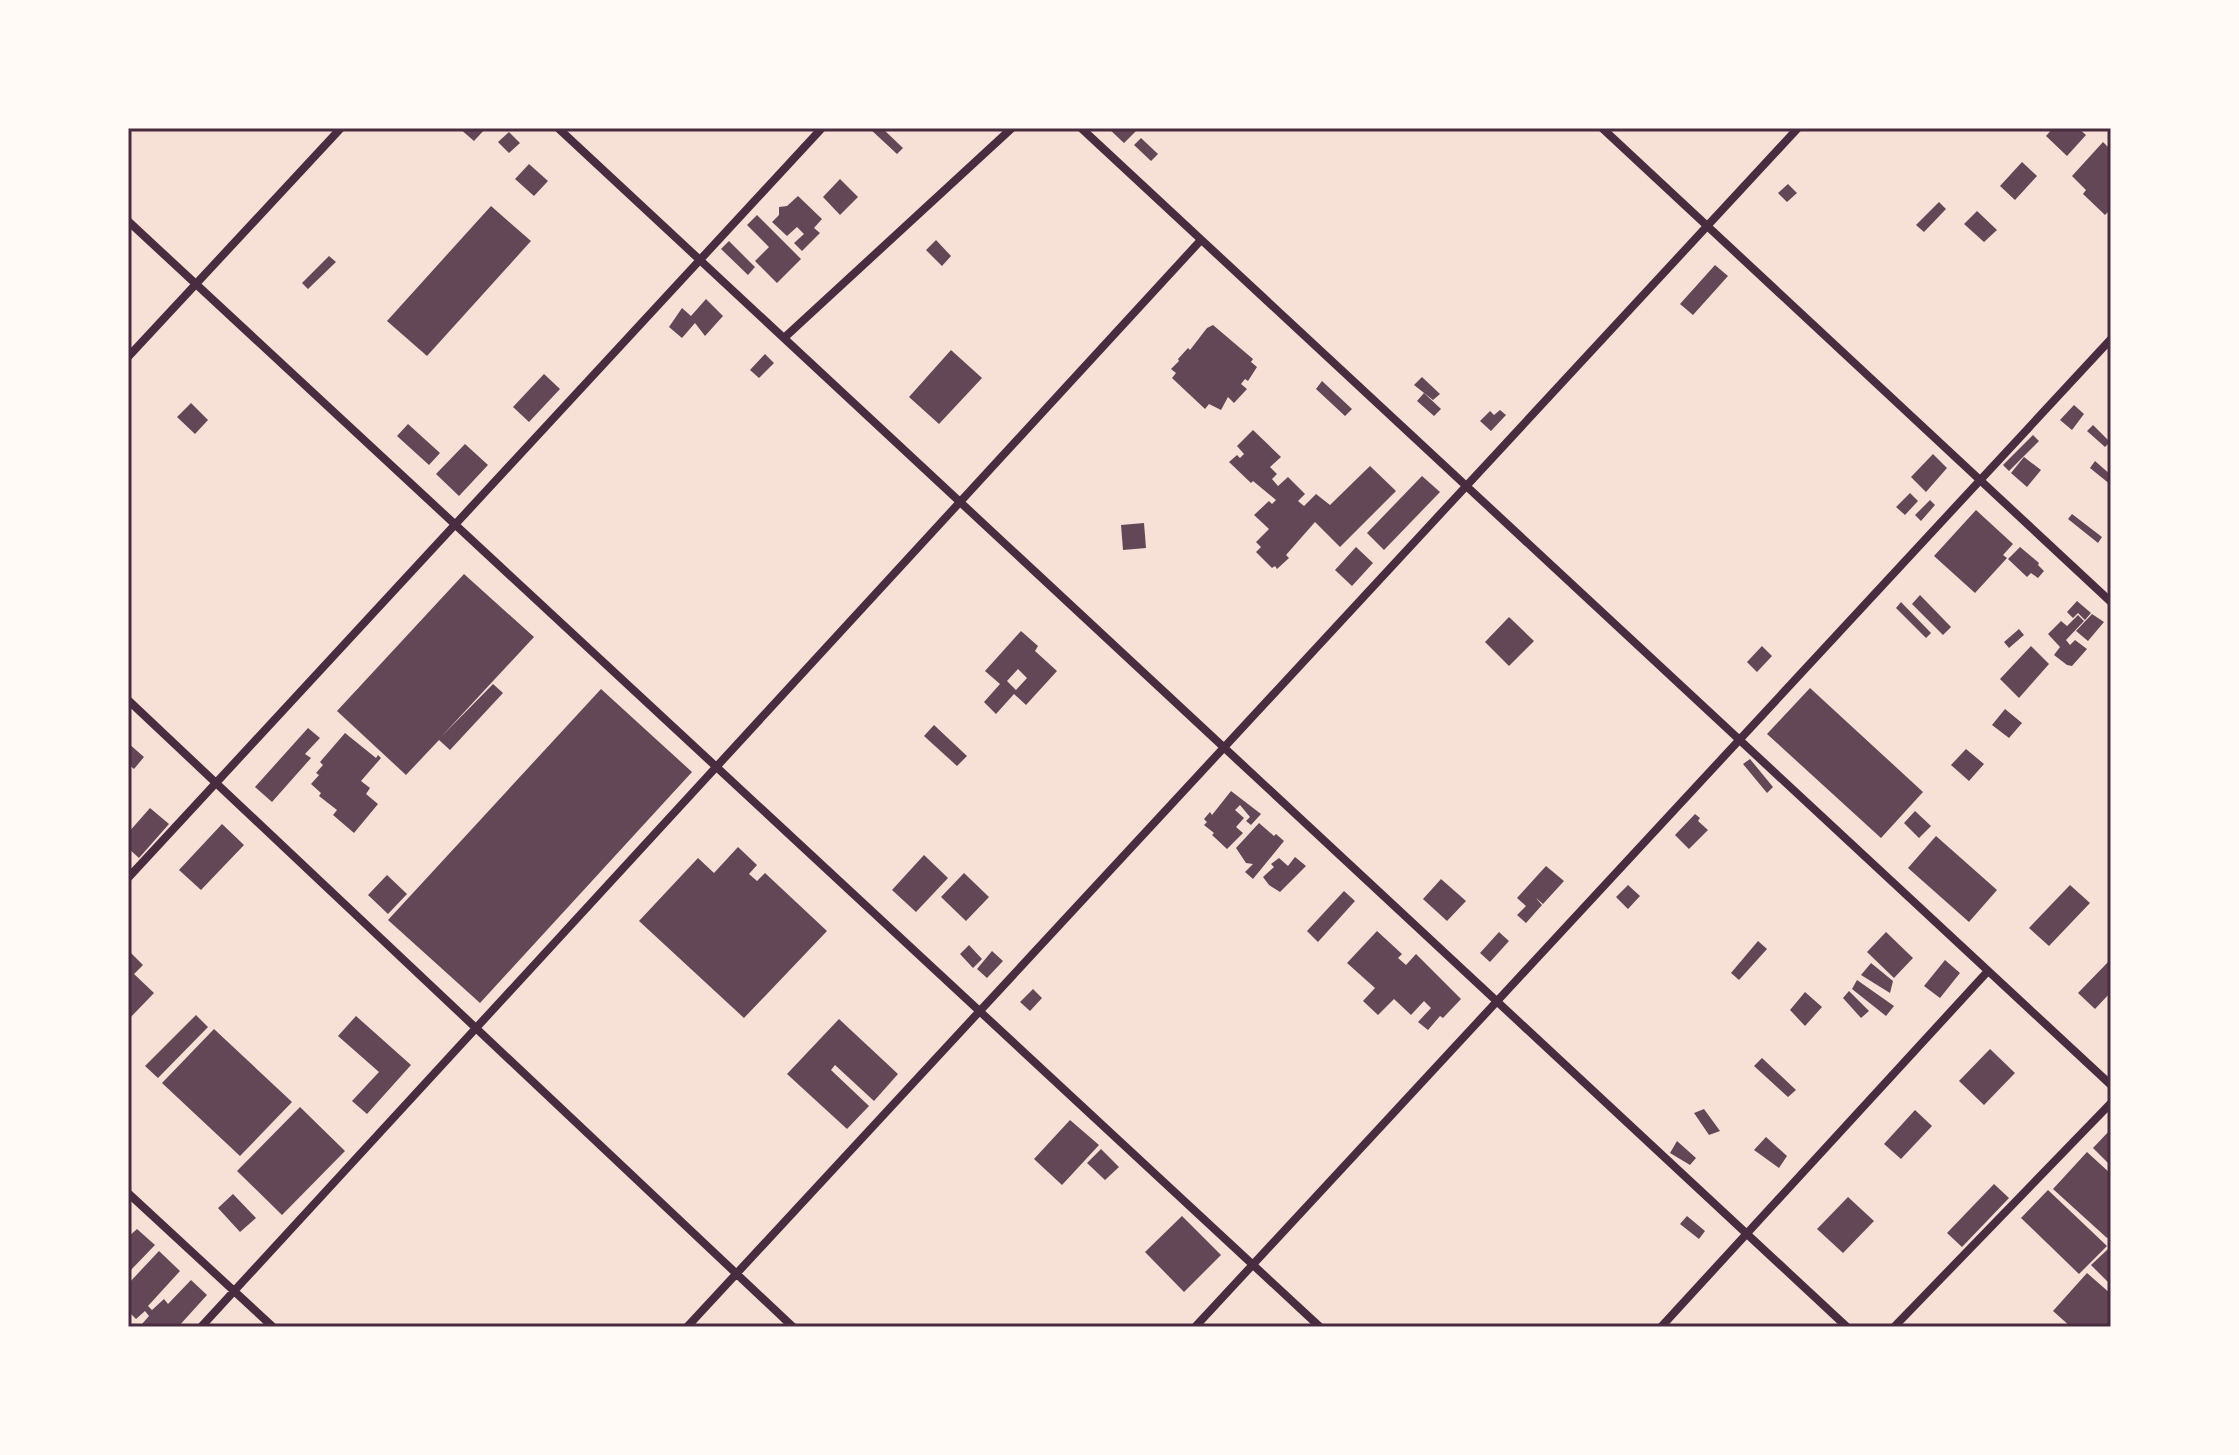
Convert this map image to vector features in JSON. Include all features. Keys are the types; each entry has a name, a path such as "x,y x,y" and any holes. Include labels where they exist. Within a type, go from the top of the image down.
{"street":[{"path":"128,357 341,128"},
{"path":"558,128 1847,1327"},
{"path":"128,878 822,128"},
{"path":"784,338 1012,128"},
{"path":"1081,128 2111,1085"},
{"path":"1602,128 2111,602"},
{"path":"687,1327 1798,128"},
{"path":"128,221 1320,1327"},
{"path":"201,1327 1201,240"},
{"path":"1195,1327 2111,339"},
{"path":"128,700 793,1327"},
{"path":"1661,1327 1988,971"},
{"path":"1894,1327 2111,1103"},
{"path":"128,1193 273,1327"}],"building":[{"path":"459,128 486,128 474,141"},
{"path":"869,128 882,128 903,148 897,154"},
{"path":"1108,128 1139,128 1124,143"},
{"path":"2053,128 2078,128 2086,135 2067,156 2046,136"},
{"path":"509,132 520,143 509,153 498,142"},
{"path":"1141,138 1158,154 1151,161 1134,145"},
{"path":"2103,142 2111,150 2111,213 2109,211 2105,215 2083,194 2086,190 2072,176"},
{"path":"2022,162 2037,176 2015,200 2000,186"},
{"path":"529,164 548,181 534,196 515,179"},
{"path":"840,179 858,197 840,215 823,197"},
{"path":"1788,184 1797,193 1787,202 1778,193"},
{"path":"798,196 822,219 814,228 820,233 802,251 794,243 804,234 797,227 787,236 772,222 779,215 779,207 787,206"},
{"path":"1939,202 1946,209 1924,232 1916,225"},
{"path":"491,206 531,241 427,356 387,321"},
{"path":"1977,211 1997,230 1984,242 1964,224"},
{"path":"757,215 801,259 777,283 755,261 769,247 747,225"},
{"path":"936,240 951,256 942,266 926,250"},
{"path":"729,241 755,267 748,275 721,249"},
{"path":"329,256 336,262 308,289 302,283"},
{"path":"1715,265 1728,276 1693,315 1680,304"},
{"path":"706,299 723,316 705,336 695,323 682,338 669,327 682,308 691,316"},
{"path":"1213,325 1253,359 1251,362 1257,367 1248,381 1245,379 1241,384 1247,389 1234,403 1228,397 1221,410 1209,404 1205,409 1172,378 1176,373 1171,369"},
{"path":"951,350 982,378 939,424 909,397"},
{"path":"765,354 774,363 759,378 750,370"},
{"path":"544,374 560,389 529,422 513,407"},
{"path":"1422,377 1440,394 1433,400 1414,385"},
{"path":"1322,381 1352,409 1345,416 1316,389"},
{"path":"1424,393 1441,409 1434,416 1417,401"},
{"path":"191,403 208,420 195,434 177,417"},
{"path":"2074,405 2084,414 2072,430 2060,420"},
{"path":"1500,410 1506,415 1491,431 1480,421 1490,411 1494,415"},
{"path":"408,424 440,453 429,465 397,436"},
{"path":"2093,425 2110,442 2105,447 2087,431"},
{"path":"1253,430 1281,457 1270,467 1277,474 1272,479 1278,486 1288,477 1305,494 1298,501 1304,506 1316,494 1330,505 1370,466 1396,491 1340,547 1315,522 1286,555 1289,558 1277,569 1275,566 1272,568 1256,552 1261,547 1256,542 1269,529 1254,515 1269,501 1272,504 1276,500 1253,481 1251,483 1229,462 1237,455 1240,458 1244,454 1237,446"},
{"path":"2033,435 2039,441 2009,471 2003,465"},
{"path":"465,444 488,465 459,496 436,474"},
{"path":"1933,454 1947,468 1926,492 1911,477"},
{"path":"2024,457 2041,470 2027,487 2011,473"},
{"path":"2095,461 2111,475 2111,485 2090,468"},
{"path":"1422,476 1440,492 1384,550 1367,533"},
{"path":"1910,493 1918,501 1905,515 1896,507"},
{"path":"1930,500 1935,505 1921,521 1915,515"},
{"path":"1976,510 2013,544 2003,555 2007,558 1975,593 1934,556"},
{"path":"2072,514 2102,537 2098,543 2068,519"},
{"path":"1144,523 1146,548 1123,550 1121,525"},
{"path":"1356,547 1373,563 1352,586 1335,570"},
{"path":"2020,547 2044,571 2038,578 2031,573 2027,577 2008,559"},
{"path":"464,574 534,637 441,737 493,684 503,693 450,750 439,740 406,775 337,711"},
{"path":"1920,595 1951,627 1943,635 1912,604"},
{"path":"2077,601 2091,613 2085,620 2078,613 2073,618 2067,612"},
{"path":"1901,602 1931,633 1926,638 1896,608"},
{"path":"2092,614 2104,622 2088,641 2076,631"},
{"path":"2078,615 2084,621 2066,640 2070,645 2075,640 2087,649 2072,666 2054,655 2060,647 2048,634 2061,621 2067,626"},
{"path":"1509,617 1534,641 1509,666 1485,642"},
{"path":"2019,629 2024,635 2009,648 2004,642"},
{"path":"1021,631 1038,646 1035,651 1057,671 1026,705 1014,694 996,714 984,702 1000,684 985,671","holes":["1018,669 1027,678 1016,690 1007,681"]},
{"path":"1762,646 1772,656 1757,672 1747,662"},
{"path":"2031,646 2049,664 2019,698 2000,679"},
{"path":"1810,688 1923,792 1881,838 1767,734"},
{"path":"601,689 692,772 480,1003 388,920"},
{"path":"2005,709 2022,723 2009,738 1992,725"},
{"path":"934,725 967,756 957,766 924,736"},
{"path":"308,728 320,738 305,754 311,758 272,802 255,787"},
{"path":"345,733 376,758 378,755 381,758 361,781 370,788 366,794 378,804 354,833 333,815 337,810 319,796 321,793 311,784 319,775 316,773 323,765 320,762"},
{"path":"128,743 144,757 134,769 128,764"},
{"path":"1966,749 1984,764 1969,781 1951,765"},
{"path":"1750,759 1773,787 1767,793 1743,764"},
{"path":"1231,791 1261,814 1251,825 1246,821 1250,817 1240,805 1235,810 1244,818 1236,827 1243,833 1227,849 1204,825 1207,822 1204,819 1210,812 1212,815"},
{"path":"150,808 169,824 139,858 128,848 128,833"},
{"path":"1915,811 1931,826 1919,838 1904,823"},
{"path":"1695,814 1708,830 1689,849 1675,835"},
{"path":"1259,823 1284,841 1253,879 1245,872 1253,864 1246,863 1236,848"},
{"path":"222,824 244,845 201,890 179,870"},
{"path":"1936,836 1997,890 1969,922 1908,868"},
{"path":"738,847 757,865 749,874 757,881 765,873 827,931 744,1018 639,921 698,858 714,873"},
{"path":"924,855 948,878 916,912 892,890"},
{"path":"1295,857 1306,866 1280,892 1269,885 1263,877 1274,867 1271,864 1279,858 1288,866"},
{"path":"1546,866 1564,881 1543,904 1536,898 1542,905 1526,923 1517,915 1526,906 1517,898"},
{"path":"964,873 989,897 966,921 941,897"},
{"path":"387,875 407,894 388,914 368,895"},
{"path":"1441,879 1466,901 1447,921 1423,899"},
{"path":"1628,885 1640,896 1628,909 1616,897"},
{"path":"2070,885 2090,903 2049,946 2029,928"},
{"path":"1344,891 1355,901 1318,942 1307,931"},
{"path":"1377,931 1402,954 1398,958 1406,965 1416,954 1461,999 1428,1030 1418,1022 1431,1008 1424,1001 1411,1015 1394,999 1378,1015 1363,1001 1375,988 1347,963"},
{"path":"1499,932 1509,941 1490,962 1480,953"},
{"path":"1886,932 1913,958 1894,978 1867,952"},
{"path":"1758,941 1767,949 1739,980 1731,973"},
{"path":"969,945 982,959 973,968 960,954"},
{"path":"128,950 143,965 134,974 154,993 128,1020"},
{"path":"992,951 1003,961 987,978 977,969"},
{"path":"2111,959 2111,992 2095,1009 2078,993"},
{"path":"1945,960 1960,973 1940,998 1924,986"},
{"path":"1871,963 1893,981 1890,993 1861,975"},
{"path":"1857,980 1894,1006 1886,1016 1852,989"},
{"path":"1033,989 1042,998 1030,1011 1020,1002"},
{"path":"1849,991 1869,1011 1861,1018 1843,998"},
{"path":"1805,992 1822,1007 1805,1026 1790,1010"},
{"path":"196,1015 208,1027 158,1078 145,1066"},
{"path":"356,1016 411,1065 367,1114 352,1101 379,1072 338,1036"},
{"path":"839,1019 898,1074 874,1101 835,1065 831,1070 869,1106 847,1129 787,1074"},
{"path":"214,1029 292,1102 240,1156 162,1083"},
{"path":"1990,1049 2015,1073 1984,1105 1959,1081"},
{"path":"1762,1058 1796,1090 1788,1097 1754,1066"},
{"path":"300,1107 345,1151 282,1215 237,1171"},
{"path":"1704,1109 1720,1131 1709,1135 1694,1113"},
{"path":"1915,1110 1932,1126 1901,1159 1884,1144"},
{"path":"1070,1120 1099,1145 1062,1185 1034,1159"},
{"path":"2111,1129 2111,1166 2093,1148"},
{"path":"1766,1137 1787,1156 1779,1168 1754,1150"},
{"path":"1677,1141 1696,1158 1690,1165 1670,1153"},
{"path":"1101,1149 1119,1167 1105,1180 1087,1163"},
{"path":"2087,1152 2111,1174 2111,1234 2107,1238 2053,1189"},
{"path":"1994,1184 2009,1198 1962,1247 1947,1233"},
{"path":"2048,1190 2107,1246 2079,1274 2021,1218"},
{"path":"233,1194 256,1218 240,1232 218,1208"},
{"path":"1848,1197 1874,1221 1843,1253 1817,1229"},
{"path":"1182,1216 1221,1255 1184,1292 1145,1252"},
{"path":"1687,1216 1705,1231 1699,1239 1680,1224"},
{"path":"137,1229 155,1245 128,1273 128,1237"},
{"path":"2108,1249 2111,1252 2111,1285 2091,1265"},
{"path":"159,1251 180,1271 148,1306 152,1310 164,1299 168,1304 191,1280 207,1295 178,1327 145,1327 142,1324 149,1316 145,1311 136,1319 128,1311 128,1284"},
{"path":"2087,1273 2111,1294 2111,1321 2106,1327 2071,1327 2053,1311"}]}
